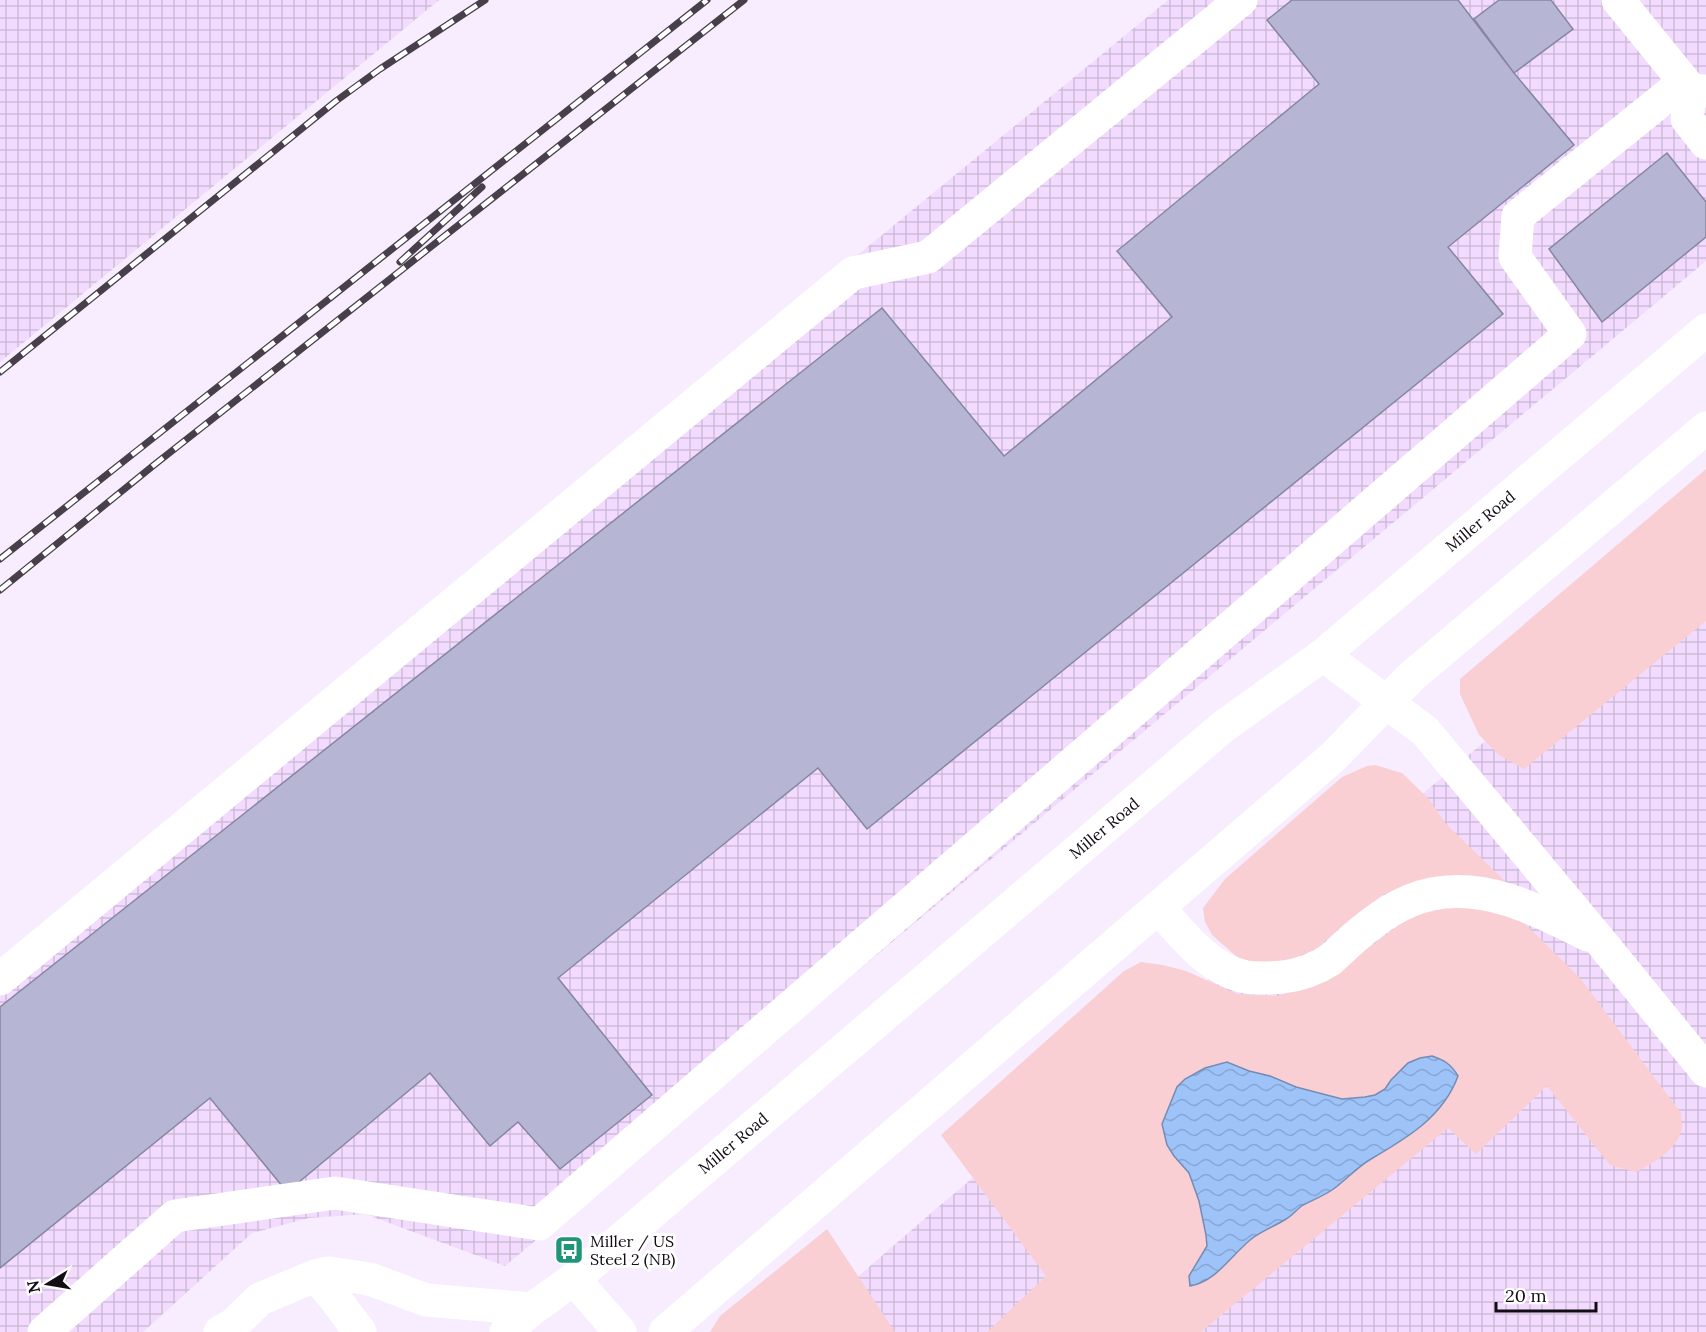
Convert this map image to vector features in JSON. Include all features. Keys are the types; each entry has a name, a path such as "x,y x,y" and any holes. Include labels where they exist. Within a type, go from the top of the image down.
{"main road":[{"path":"0,979 853,273 928,257 1241,0"},
{"path":"1618,0 1694,88"},
{"path":"1694,88 1686,119 1706,143"},
{"path":"44,1332 175,1216 335,1193 539,1224 1570,334 1515,257 1518,216 1694,88"},
{"name":"Miller Road","path":"506,1332 532,1309 574,1279 1224,726 1323,655 1706,330"},
{"path":"665,1332 1333,757 1411,677 1706,428"},
{"path":"1323,655 1425,731 1706,1071"},
{"path":"1158,907 1184,937 1209,960 1228,971 1246,977 1290,976 1311,970 1329,960 1382,916 1416,898 1434,893 1473,892 1532,907 1601,942"},
{"path":"229,1329 260,1299 315,1276 329,1273 370,1279 426,1300 532,1309"},
{"path":"315,1276 360,1332"},
{"path":"574,1279 620,1332"}],"shaded area":[{"path":"0,0 439,0 0,362"},
{"path":"1168,0 1706,0 1706,261 505,1266 365,1214 309,1218 252,1233 143,1332 0,1332 0,960"},
{"path":"1706,469 1706,621 1524,769 1499,755 1479,735 1460,694 1460,679"},
{"path":"1706,558 1706,1332 794,1332 1276,922 1369,839"},
{"path":"1375,765 1402,773 1429,799 1446,824 1509,885 1425,884 1382,895 1315,950 1288,960 1246,965 1212,935 1205,922 1203,908 1225,879 1342,777"},
{"path":"1467,907 1498,911 1523,922 1580,978 1681,1113 1681,1132 1668,1151 1636,1172 1610,1165 1547,1086 1476,1154 1448,1128 1201,1332 987,1332 1046,1276 941,1135 1124,971 1141,962 1163,965 1186,971 1237,994 1277,996 1314,985 1344,966 1411,916 1439,909"},
{"path":"827,1229 895,1332 710,1332 720,1316"}],"water":[{"path":"1432,1056 1447,1063 1458,1076 1443,1103 1433,1115 1410,1134 1361,1166 1332,1190 1303,1205 1288,1218 1254,1237 1217,1273 1190,1286 1189,1276 1207,1246 1206,1235 1199,1201 1189,1173 1167,1145 1162,1124 1177,1087 1185,1079 1205,1068 1227,1062 1296,1087 1342,1099 1365,1097 1375,1095 1385,1089 1408,1063"}],"building":[{"path":"1292,0 1458,0 1514,73 1574,145 1448,247 1503,314 867,829 818,768 558,978 652,1095 560,1169 518,1122 490,1146 430,1073 287,1192 210,1098 0,1268 0,1007 882,308 1004,456 1172,317 1117,251 1319,84 1267,20"},
{"path":"1499,0 1551,0 1573,29 1514,73 1474,19"},
{"path":"1667,153 1706,202 1706,237 1602,322 1549,249"}],"railway":[{"path":"0,372 336,101 485,0"},
{"path":"0,559 707,0"},
{"path":"0,590 154,465 744,0"},
{"path":"400,262 482,187"}],"place":[{"name":"Miller / US Steel 2 (NB)","path":"569,1250"}]}
